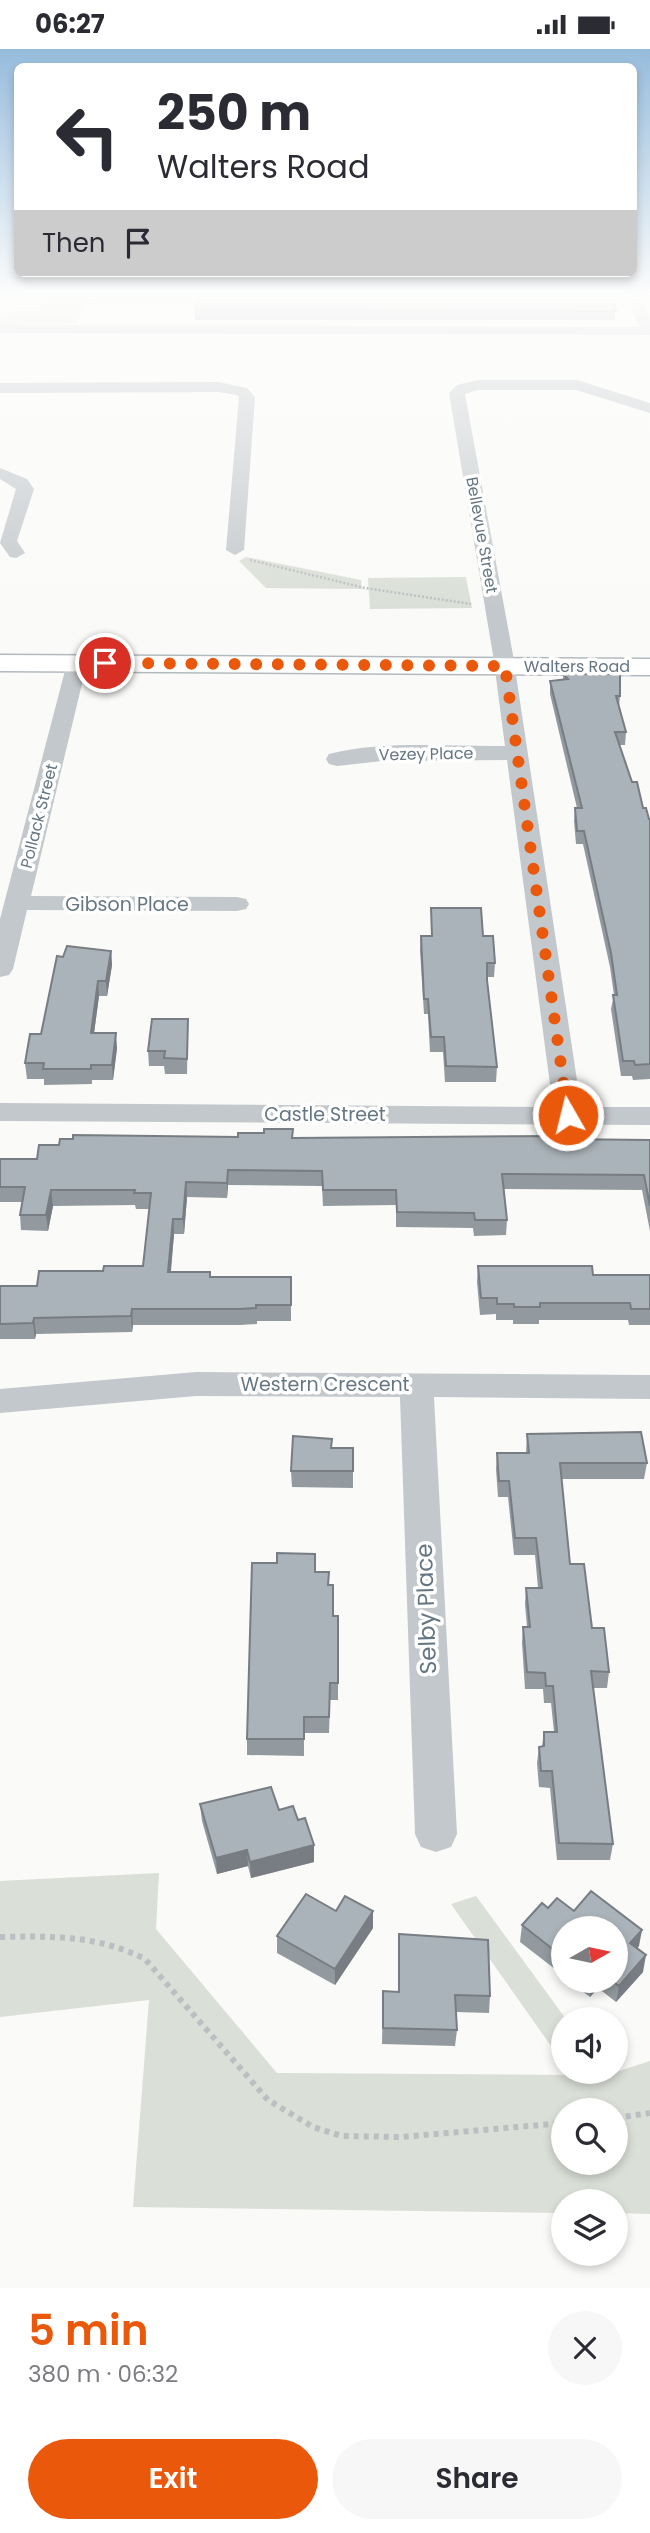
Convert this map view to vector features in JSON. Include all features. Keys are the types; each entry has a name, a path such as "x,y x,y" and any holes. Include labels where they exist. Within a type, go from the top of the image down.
{"main road":[{"name":"Walters Road","path":"0,663 650,667"}],"street":[{"path":"235,550 247,402"},
{"name":"Bellevue Street","path":"459,402 505,666 568,1115"},
{"name":"Bellevue Street","path":"632,402 650,408"},
{"path":"0,473 21,483 25,489 8,541 16,553"},
{"name":"Pollack Street","path":"0,969 77,663"},
{"name":"Vezey Place","path":"337,759 382,754 516,753"},
{"name":"Gibson Place","path":"17,903 237,904"},
{"name":"Castle Street","path":"0,1112 650,1115"},
{"name":"Western Crescent","path":"0,1401 196,1384 650,1387"},
{"name":"Selby Place","path":"416,1384 436,1834"}],"path":[{"path":"235,550 251,561 365,588 496,608"},
{"path":"0,1937 85,1937 119,1944 145,1959 268,2100 323,2130 342,2136 401,2137 551,2124"},
{"path":"628,2116 650,2113"}],"shaded area":[{"path":"246,557 361,580 362,589 266,588 239,561"},
{"path":"466,577 472,608 370,609 368,578"},
{"path":"159,1873 156,1929 277,2073 551,2075 551,2084 628,2084 628,2068 650,2061 650,2214 628,2213 628,2189 551,2189 551,2213 133,2207 149,2000 0,2017 0,1881"},
{"path":"476,1896 557,2007 551,2007 551,2046 451,1904"}],"building":[{"path":"563,674 620,674 620,696 616,696 626,732 615,732 632,782 637,782 643,808 646,808 650,819 650,1064 635,1065 634,1061 623,1061 613,995 617,995 611,953 584,831 577,831 575,808 582,808 550,681 568,679"},
{"path":"431,908 481,908 483,936 493,936 495,963 487,963 487,980 497,1067 446,1066 444,1037 431,1037 428,999 424,999 421,936 432,936"},
{"path":"67,946 111,951 106,981 98,981 91,1033 116,1033 112,1065 91,1065 91,1069 43,1069 44,1063 25,1063 30,1034 41,1034 57,956 63,957"},
{"path":"152,1019 188,1019 187,1059 164,1058 165,1051 148,1051"},
{"path":"264,1129 293,1129 292,1138 555,1136 556,1139 650,1140 650,1206 644,1175 502,1174 507,1220 475,1220 474,1213 397,1212 396,1190 323,1190 322,1171 228,1170 227,1183 186,1182 183,1219 173,1219 168,1272 210,1272 210,1277 291,1277 291,1305 256,1305 256,1308 240,1309 132,1309 131,1316 34,1318 33,1323 0,1324 0,1286 37,1286 39,1271 103,1271 104,1266 143,1266 151,1193 134,1193 135,1190 51,1190 46,1215 20,1215 25,1187 0,1187 0,1159 37,1159 39,1145 59,1145 60,1139 73,1139 73,1135 238,1137 238,1133 264,1133"},
{"path":"478,1266 592,1266 593,1275 650,1275 650,1309 631,1309 630,1303 540,1303 540,1307 497,1304 497,1298 481,1298"},
{"path":"641,1432 647,1463 560,1463 570,1564 584,1564 592,1628 604,1628 609,1672 591,1671 613,1844 559,1843 552,1771 541,1771 539,1747 544,1746 544,1732 557,1732 553,1686 546,1686 545,1673 527,1672 523,1627 530,1627 526,1588 542,1588 536,1538 515,1538 509,1481 499,1481 497,1453 529,1453 527,1434"},
{"path":"293,1436 332,1439 331,1448 353,1448 353,1471 291,1471"},
{"path":"277,1553 315,1554 315,1572 329,1572 328,1585 333,1585 333,1616 338,1616 338,1683 330,1683 329,1717 304,1717 304,1739 247,1739 252,1563 277,1563"},
{"path":"271,1787 279,1810 293,1806 298,1820 305,1818 314,1845 250,1862 247,1850 216,1858 200,1804"},
{"path":"591,1891 624,1916 551,1916 551,1948 522,1925 542,1903 548,1908 557,1898 574,1911"},
{"path":"306,1894 336,1911 345,1896 373,1911 335,1969 277,1936"},
{"path":"628,1919 642,1930 630,1943 646,1955 628,1976"},
{"path":"399,1934 488,1940 490,1996 455,1995 457,2030 383,2028 383,1991 399,1992"}],"route":[{"path":"105,663 505,666 568,1115"}]}
